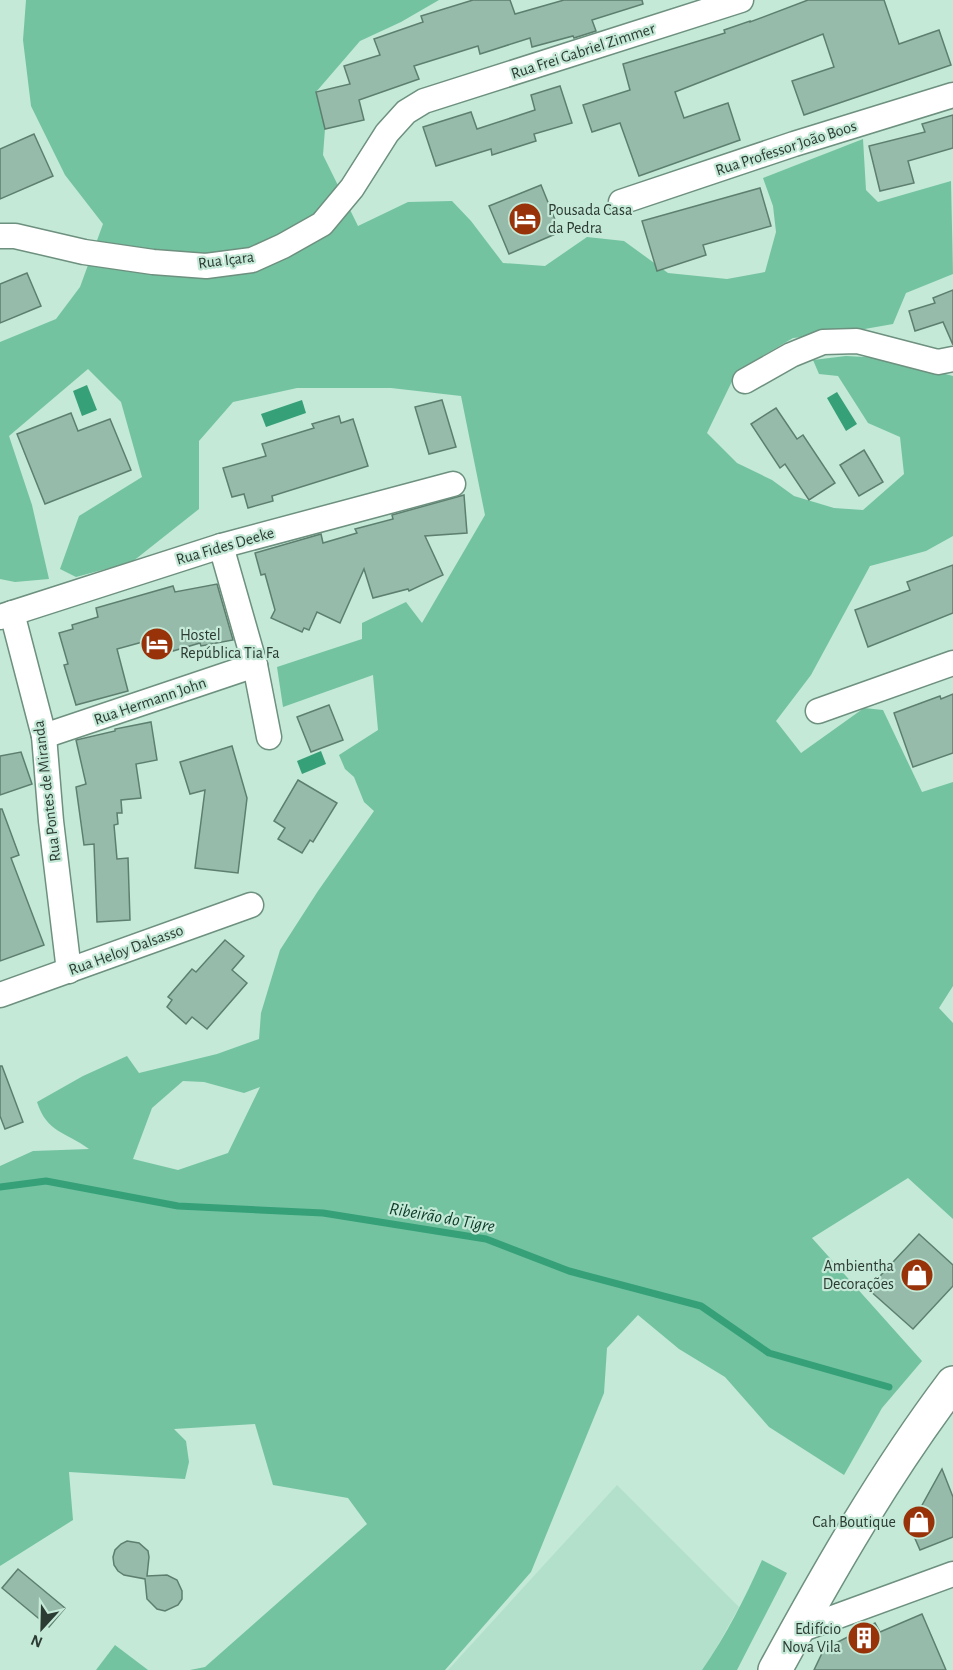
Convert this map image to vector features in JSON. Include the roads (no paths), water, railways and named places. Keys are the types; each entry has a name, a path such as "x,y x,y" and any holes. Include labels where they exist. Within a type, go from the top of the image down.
{"main road":[{"path":"775,1670 863,1516 925,1420 953,1383"}],"street":[{"name":"Rua Frei Gabriel Zimmer","path":"424,101 741,0"},
{"name":"Rua Professor João Boos","path":"621,202 794,144 953,95"},
{"name":"Rua Içara","path":"0,236 15,236 84,252 153,262 206,266 252,260 322,225 352,188 387,133 406,112 424,101"},
{"path":"745,381 791,355 823,342 857,341 938,362 953,359"},
{"name":"Rua Fides Deeke","path":"6,615 221,546 453,484"},
{"path":"221,546 255,665 269,737"},
{"name":"Rua Pontes de Miranda","path":"6,615 44,736 51,821 69,971"},
{"path":"818,711 953,663"},
{"name":"Rua Hermann John","path":"44,736 255,665"},
{"name":"Rua Heloy Dalsasso","path":"0,995 251,905"},
{"path":"797,1631 953,1574"}],"waterway":[{"name":"Ribeirão do Tigre","path":"0,1187 46,1181 178,1206 323,1213 486,1239 569,1271 701,1306 769,1353 889,1387"}],"place":[{"name":"Pousada Casa da Pedra","path":"525,219"},
{"name":"Hostel República Tia Fa","path":"157,644"},
{"name":"Ambientha Decorações","path":"917,1275"},
{"name":"Cah Boutique","path":"919,1522"},
{"name":"Edifício Nova Vila","path":"864,1638"}]}
